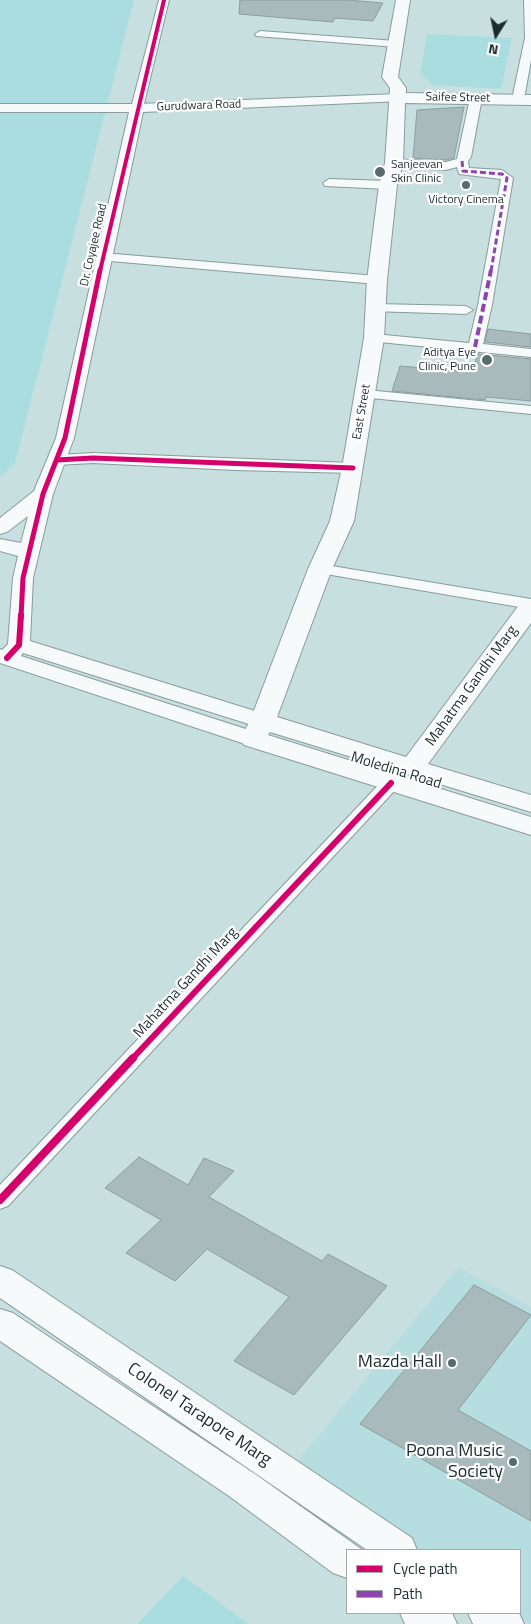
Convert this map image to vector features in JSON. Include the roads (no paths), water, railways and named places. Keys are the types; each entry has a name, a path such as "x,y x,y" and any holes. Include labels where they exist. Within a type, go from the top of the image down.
{"main road":[{"name":"East Street","path":"258,730 304,618 320,569 342,521 353,468 374,338 377,280 388,185 394,163 402,88 390,77 403,0"},
{"name":"Saifee Street","path":"402,88 476,98 524,100"},
{"name":"Mahatma Gandhi Marg","path":"413,766 531,605"},
{"name":"Moledina Road","path":"258,730 413,766 531,804"},
{"name":"Moledina Road","path":"258,730 391,783 531,826"},
{"name":"Colonel Tarapore Marg","path":"0,1280 397,1549"},
{"path":"0,1323 242,1485 346,1559"},
{"path":"422,1614 437,1624"},
{"path":"489,1614 504,1624"}],"street":[{"name":"Dr. Coyajee Road","path":"9,653 43,494 65,438 102,257 136,108 164,0"},
{"name":"Saifee Street","path":"524,100 530,38 529,0"},
{"path":"260,34 396,44"},
{"name":"Gurudwara Road","path":"0,108 136,108 402,88"},
{"path":"394,163 446,166 456,164 466,157 476,98"},
{"path":"462,160 462,171 502,174 507,178 485,305 475,348"},
{"path":"329,183 388,185"},
{"path":"102,257 377,280"},
{"path":"376,308 466,310"},
{"path":"374,338 531,353"},
{"path":"366,394 531,410"},
{"path":"57,460 93,458 235,465 353,468"},
{"path":"0,528 43,494"},
{"path":"0,545 14,547 29,554"},
{"path":"320,569 531,605"},
{"name":"Moledina Road","path":"9,653 258,730"},
{"name":"Mahatma Gandhi Marg","path":"0,1200 391,783"}],"place":[{"name":"Sanjeevan Skin Clinic","path":"380,172"},
{"name":"Victory Cinema","path":"466,185"},
{"name":"Aditya Eye Clinic, Pune","path":"487,360"},
{"name":"Mazda Hall","path":"452,1363"},
{"name":"Poona Music Society","path":"513,1462"}]}
